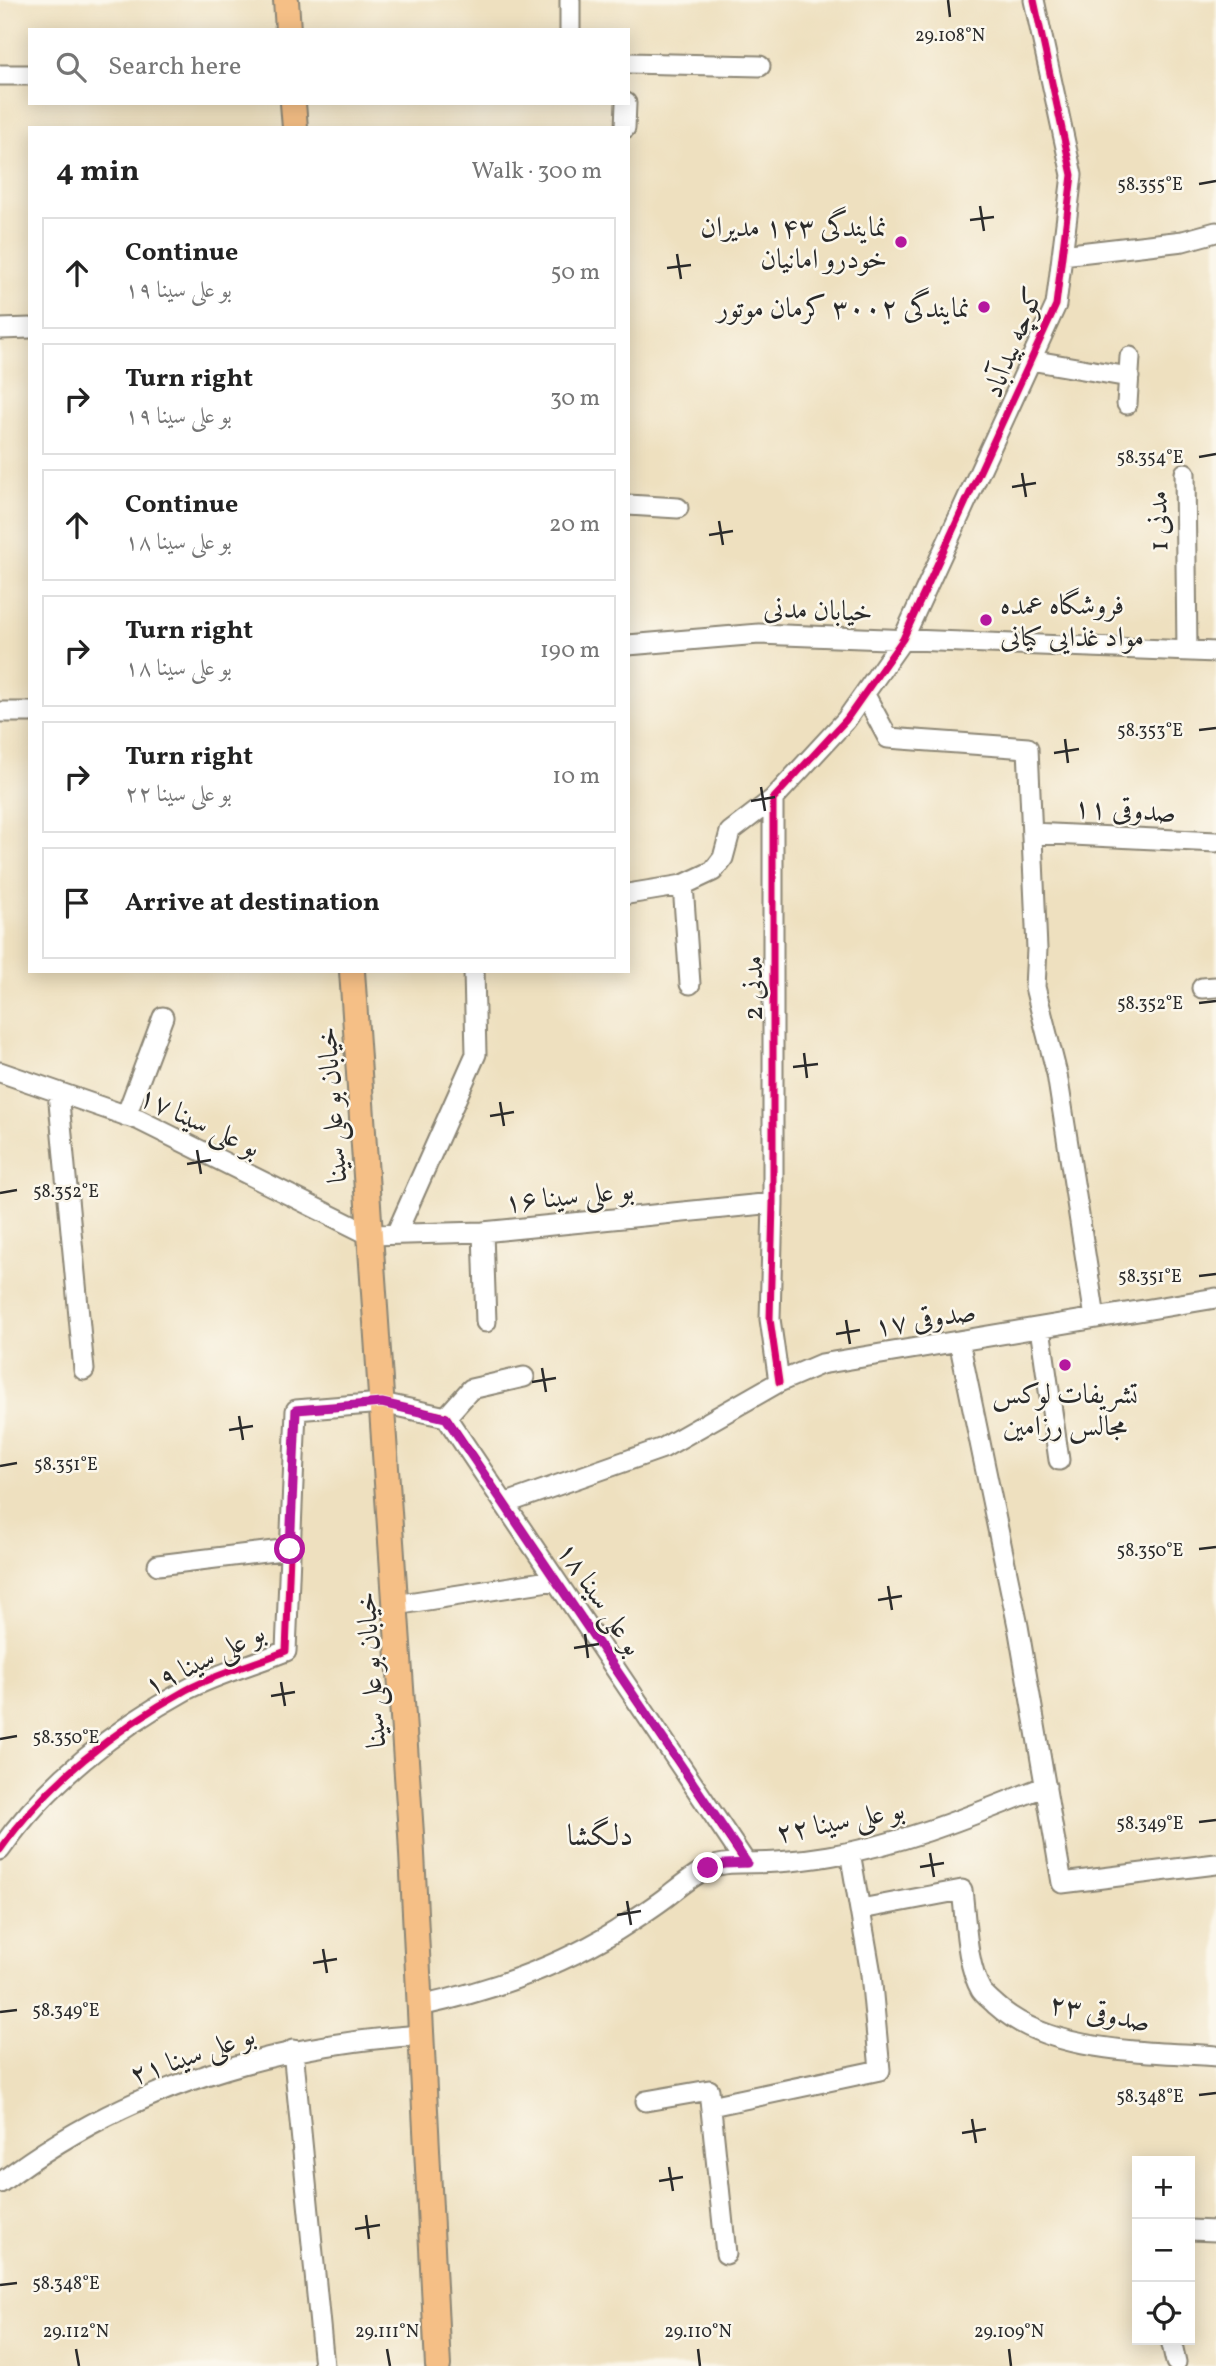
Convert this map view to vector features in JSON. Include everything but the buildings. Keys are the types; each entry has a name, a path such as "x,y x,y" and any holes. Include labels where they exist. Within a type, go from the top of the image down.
{"main road":[{"path":"286,0 288,28"},
{"path":"293,105 295,126"},
{"name":"خیابان بو علی سینا","path":"352,973 396,1605 438,2366"}],"street":[{"path":"570,0 570,28"},
{"name":"کوچه بیدآباد","path":"903,639 1056,305 1072,175 1034,0"},
{"path":"630,63 760,66"},
{"path":"0,75 28,75"},
{"path":"625,126 626,105"},
{"path":"1062,255 1183,241 1216,232"},
{"path":"0,329 28,328"},
{"path":"1127,404 1130,357"},
{"path":"1030,360 1129,377"},
{"name":"مدنی 1","path":"1185,473 1188,651"},
{"path":"630,505 678,508"},
{"name":"خیابان مدنی","path":"630,645 760,634 1216,652"},
{"path":"630,894 683,885 713,871 723,858 730,832 773,799 824,746 865,695 903,639"},
{"path":"865,695 888,738 1028,748 1037,949 1035,987 1057,1074 1094,1318"},
{"path":"0,712 28,712"},
{"name":"مدنی 2","path":"773,799 773,1203 770,1319 779,1382"},
{"name":"صدوقی ۱۱","path":"1032,833 1216,842"},
{"path":"683,885 690,985"},
{"path":"396,1234 476,1054 474,973"},
{"path":"126,1116 163,1017"},
{"name":"بو علی سینا ۱۷","path":"1,1076 126,1116 370,1235"},
{"path":"58,1093 84,1370"},
{"name":"بو علی سینا ۱۶","path":"370,1235 483,1232 773,1203"},
{"path":"483,1232 486,1322"},
{"name":"صدوقی ۱۷","path":"504,1504 663,1448 779,1382 821,1364 1216,1298"},
{"path":"1040,1328 1059,1460"},
{"path":"958,1341 1018,1626 1062,1883 1216,1864"},
{"path":"382,1403 446,1418 471,1389 524,1377"},
{"name":"بو علی سینا ۱۹","path":"0,1850 21,1820 98,1747 188,1690 286,1651 296,1410 382,1403"},
{"name":"بو علی سینا ۱۸","path":"446,1418 747,1863"},
{"path":"158,1565 290,1549"},
{"path":"396,1605 555,1580"},
{"name":"بو علی سینا ۲۲","path":"420,2006 459,1998 507,1983 554,1964 610,1934 708,1868 850,1852 930,1831 1045,1786"},
{"path":"711,2106 880,2070 871,1973 850,1852"},
{"name":"صدوقی ۲۳","path":"861,1909 962,1891 972,1965 982,1991 1007,2015 1039,2032 1109,2048 1216,2056"},
{"name":"بو علی سینا ۲۱","path":"0,2183 69,2137 122,2108 200,2077 293,2050 359,2039 421,2035"},
{"path":"293,2050 324,2366"},
{"path":"646,2101 709,2090 726,2254"},
{"path":"1195,2230 1216,2231"},
{"path":"1172,2345 1176,2362"}],"cycle path":[{"path":"779,1382 770,1319 773,1203 773,799 846,720 903,639 1056,305 1072,175 1034,0"},
{"path":"0,1850 39,1802 108,1740 186,1690 286,1651 296,1410 382,1403 446,1417 746,1863"}],"place":[{"name":"نمایندگی ۱۴۳ مدیران خودرو امانیان","path":"901,242"},
{"name":"نمایندگی ۳۰۰۲ کرمان موتور","path":"984,307"},
{"name":"فروشگاه عمده مواد غذایی کیانی","path":"986,620"},
{"name":"تشریفات لوکس مجالس رزامین","path":"1065,1365"}],"district":[{"name":"دلگشا","path":"600,1835"}],"route":[{"path":"290,1549 296,1410 382,1403 446,1418 747,1863 708,1868"}]}
